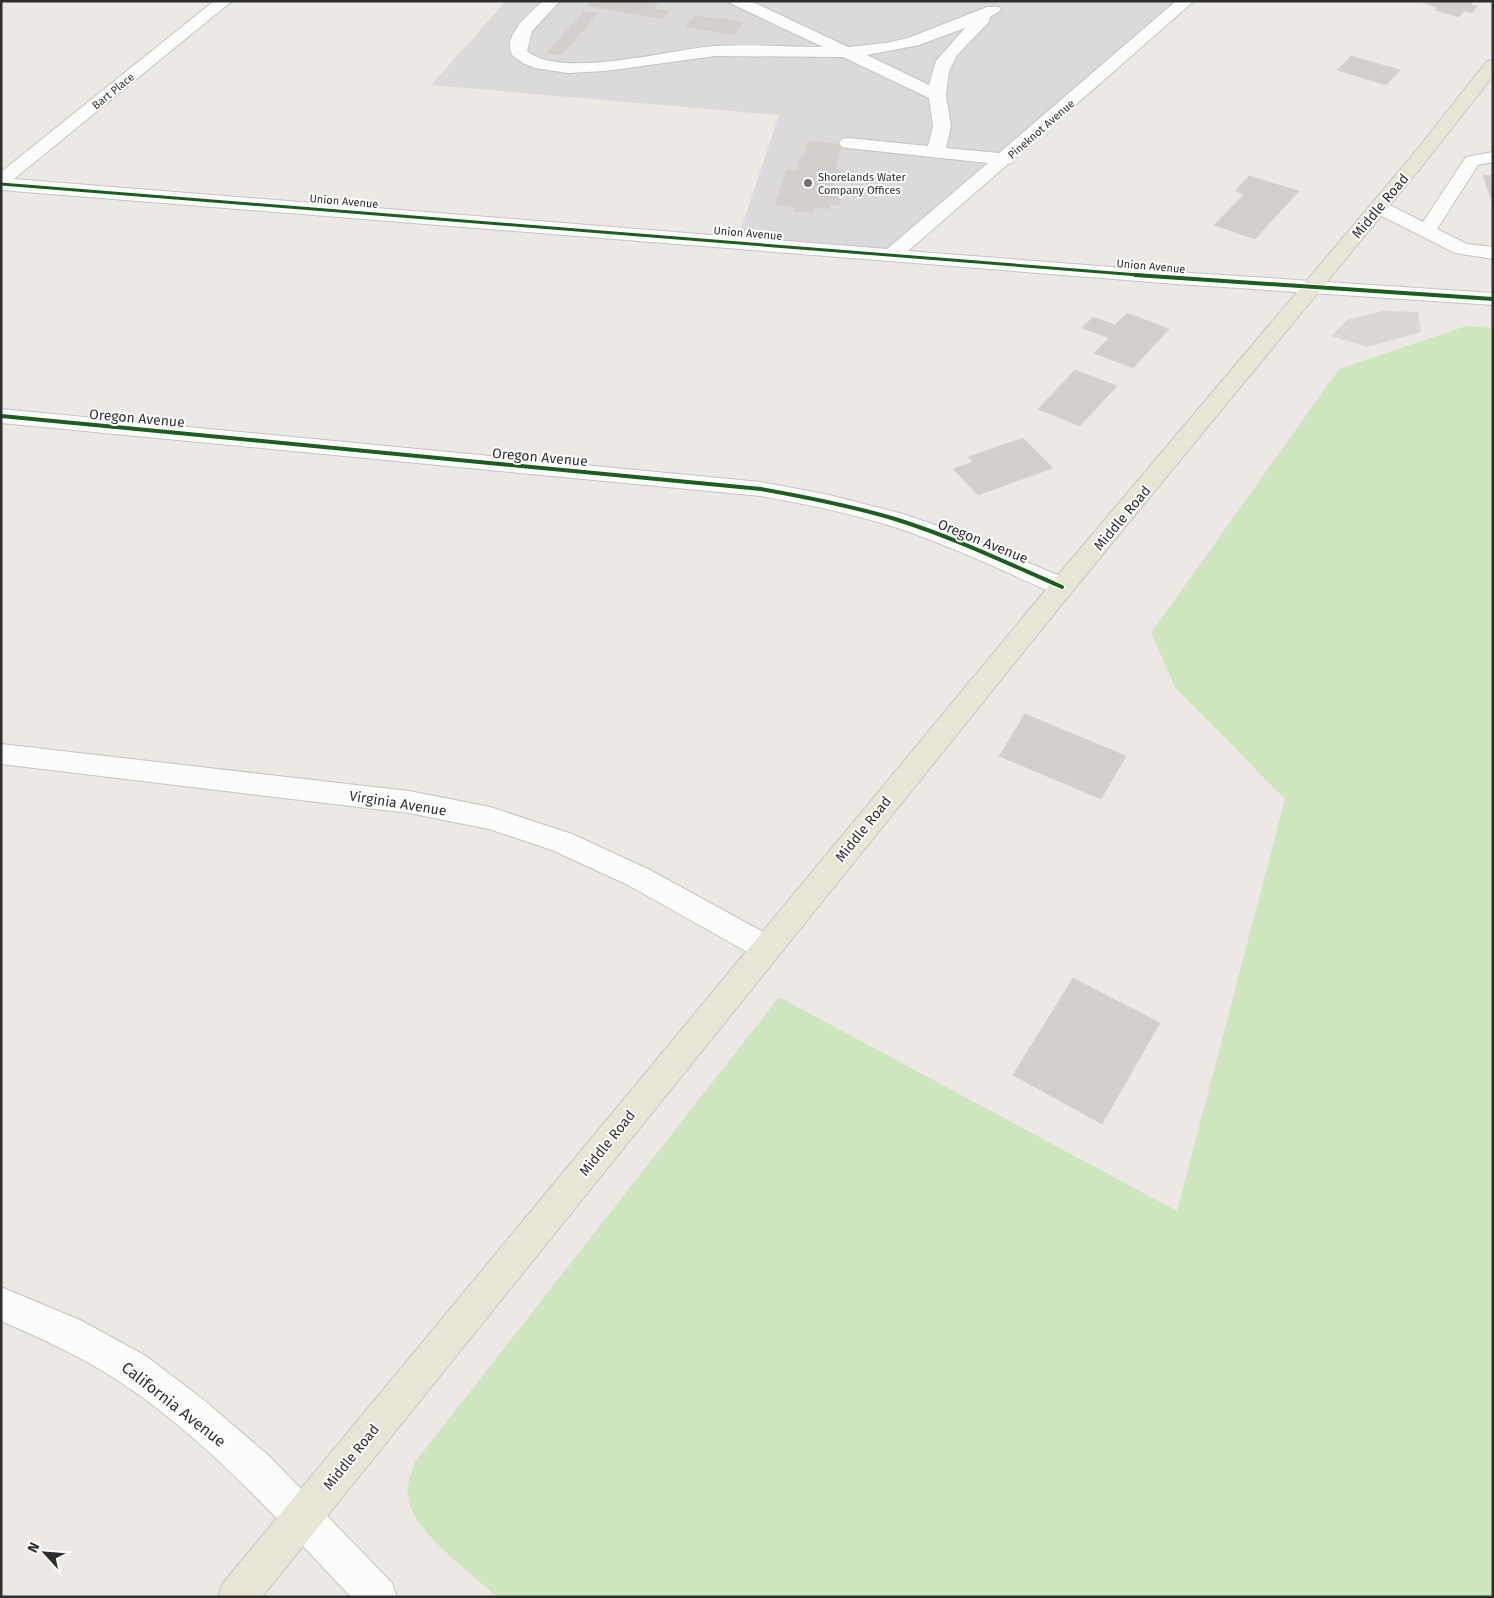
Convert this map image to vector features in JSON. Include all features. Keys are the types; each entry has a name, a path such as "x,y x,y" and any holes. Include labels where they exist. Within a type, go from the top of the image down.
{"main road":[{"name":"Middle Road","path":"237,1597 766,948 1062,587 1100,544 1379,207 1493,65"}],"street":[{"name":"Bart Place","path":"1,182 224,1"},
{"path":"552,1 524,30 518,45 519,52 525,58 554,67 593,66 715,51 847,54 888,48 925,38 993,10 1008,1"},
{"path":"738,1 936,95"},
{"name":"Pineknot Avenue","path":"893,254 1006,159 1186,1"},
{"path":"936,152 942,126 936,95 936,78 943,60 993,10"},
{"path":"848,143 1006,159"},
{"path":"1426,231 1472,161 1493,157"},
{"name":"Union Avenue","path":"1,182 1313,287 1493,299"},
{"path":"1379,207 1462,249 1493,253"},
{"name":"Oregon Avenue","path":"1,416 761,489 829,502 896,520 938,534 1062,587"},
{"name":"Virginia Avenue","path":"1,754 409,802 490,818 562,842 638,877 766,948"},
{"name":"California Avenue","path":"1,1304 68,1332 133,1369 192,1414 257,1470 378,1597"}],"shaded area":[{"path":"506,1 1185,1 897,253 737,241 779,115 431,85"},
{"path":"1382,311 1418,312 1421,332 1367,347 1331,336 1347,320"}],"green space":[{"path":"1466,326 1493,328 1493,1597 497,1597 445,1551 420,1525 408,1499 409,1480 415,1462 779,997 1177,1211 1285,799 1176,689 1151,633 1339,369"}],"building":[{"path":"592,1 660,1 654,8 670,11 662,19 587,6"},
{"path":"1419,1 1473,1 1471,5 1477,6 1472,13 1464,11 1459,17 1435,10 1438,8"},
{"path":"584,11 598,13 561,56 546,53"},
{"path":"695,15 743,22 734,35 685,27"},
{"path":"1351,56 1400,70 1386,85 1337,70"},
{"name":"Shorelands Water Company Offices","path":"808,141 842,144 836,169 843,170 841,176 835,176 832,189 843,190 839,205 830,204 829,209 814,207 812,212 793,211 795,207 775,205 786,170 796,171 800,156 804,156"},
{"path":"1483,175 1493,176 1493,205"},
{"path":"1249,176 1299,191 1255,239 1214,225 1244,194 1235,191"},
{"path":"1127,313 1169,329 1133,368 1094,353 1109,338 1082,328 1093,317 1115,325"},
{"path":"1075,370 1117,386 1080,426 1038,409"},
{"path":"1023,438 1053,468 978,495 953,469 973,462 968,457"},
{"path":"1025,714 1126,756 1101,799 999,756"},
{"path":"1073,978 1160,1023 1102,1124 1013,1075"}],"cycle path":[{"path":"1,184 1176,278 1493,299"},
{"path":"1,416 761,489 829,502 917,526 959,542 1062,587"}],"place":[{"name":"Shorelands Water Company Offices","path":"808,183"}]}
